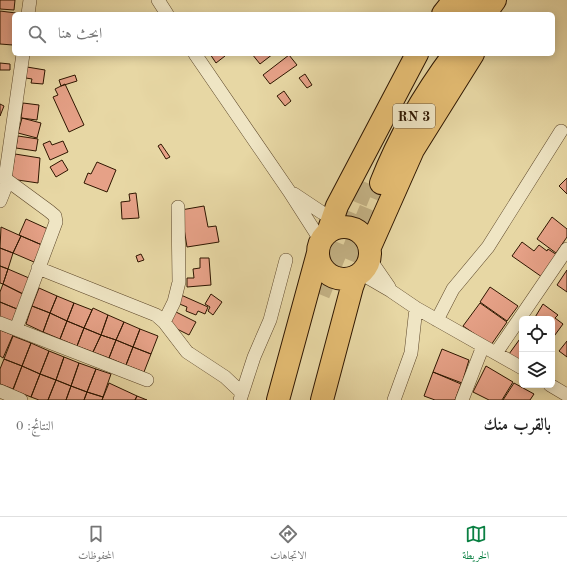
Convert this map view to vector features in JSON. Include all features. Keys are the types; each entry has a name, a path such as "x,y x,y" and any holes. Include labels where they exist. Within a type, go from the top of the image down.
{"highway":[{"path":"445,12 454,0"},
{"path":"466,12 475,0"},
{"path":"486,12 495,0"},
{"path":"501,12 509,0"},
{"path":"278,400 329,234 416,56"},
{"name":"RN 3","path":"436,56 411,96 374,180 390,159 429,90 453,56"},
{"path":"322,400 352,287 364,264 413,150 472,56"},
{"path":"329,234 324,269 333,276 345,279 364,264"},
{"path":"329,234 362,234 364,264"},
{"path":"289,400 326,297 307,400"}],"street":[{"path":"28,12 30,0"},
{"path":"158,0 166,12"},
{"path":"0,201 5,178 23,56"},
{"path":"196,56 289,191 329,234"},
{"path":"437,320 454,289 488,247 561,131"},
{"path":"5,178 55,216 56,222 16,329"},
{"path":"289,191 329,234"},
{"path":"164,322 174,302 179,282 178,207"},
{"path":"496,353 567,249"},
{"path":"241,397 254,357 270,320 286,260"},
{"path":"364,264 391,290 416,308 519,366"},
{"path":"38,268 152,313 164,322 184,349 225,377 241,397"},
{"path":"394,400 411,353 416,308"},
{"path":"0,323 147,380"},
{"path":"462,400 483,346"},
{"path":"555,388 567,395"},
{"path":"0,391 21,400"}],"building":[{"path":"0,0 15,0 14,10 0,9"},
{"path":"0,11 12,12 12,45 0,44"},
{"path":"211,56 225,56 216,63"},
{"path":"254,56 270,56 260,64"},
{"path":"288,56 290,56 297,65 270,84 263,75"},
{"path":"0,63 10,64 10,70 0,70"},
{"path":"27,67 45,70 43,84 31,83 32,79 26,78"},
{"path":"305,74 312,85 307,88 299,78"},
{"path":"75,75 77,81 61,86 59,80"},
{"path":"65,84 84,125 69,132 53,97 58,95 55,89"},
{"path":"284,91 291,101 285,106 277,96"},
{"path":"23,103 39,105 37,120 21,118"},
{"path":"0,104 4,106 0,116"},
{"path":"22,118 41,123 37,138 18,133"},
{"path":"18,136 38,139 36,151 16,148"},
{"path":"50,141 52,145 63,141 68,152 50,160 43,144"},
{"path":"161,144 170,157 166,159 158,146"},
{"path":"15,154 40,158 38,183 11,179"},
{"path":"62,160 68,170 56,177 50,167"},
{"path":"97,162 116,170 107,192 84,183 88,173 91,174"},
{"path":"567,178 567,194 559,186"},
{"path":"136,193 139,218 122,219 121,202 130,201 129,194"},
{"path":"204,206 208,227 216,226 219,242 187,247 181,210"},
{"path":"552,217 567,229 567,237 556,253 537,239"},
{"path":"26,219 48,229 42,245 19,235"},
{"path":"1,227 21,236 13,253 0,248"},
{"path":"21,236 42,245 34,262 13,253"},
{"path":"522,242 534,251 539,245 547,251 548,249 557,255 542,277 512,256"},
{"path":"0,248 13,253 8,269 0,266"},
{"path":"141,254 144,260 138,262 136,256"},
{"path":"200,258 209,258 211,285 187,287 187,278 194,278 193,269 200,268"},
{"path":"0,266 8,269 3,284 0,283"},
{"path":"8,269 29,278 23,294 3,284"},
{"path":"567,270 567,292 557,285"},
{"path":"3,284 23,294 17,309 0,302 0,292"},
{"path":"490,287 518,306 507,321 480,302"},
{"path":"39,288 57,296 50,313 32,306"},
{"path":"211,294 222,302 213,315 208,311 210,307 205,304"},
{"path":"181,295 208,307 205,314 198,311 196,315 186,311 187,307 177,303"},
{"path":"57,296 74,303 67,321 50,313"},
{"path":"0,302 17,309 11,325 0,320"},
{"path":"74,303 92,310 84,328 67,321"},
{"path":"480,303 507,322 491,345 463,326"},
{"path":"543,304 558,315 555,318 555,316 536,316"},
{"path":"32,306 50,313 43,332 26,324"},
{"path":"93,308 108,315 101,335 84,328"},
{"path":"174,311 196,322 189,335 167,324"},
{"path":"50,313 67,321 60,339 43,332"},
{"path":"108,315 124,322 116,340 101,335"},
{"path":"555,318 563,324 555,335"},
{"path":"67,321 84,328 77,346 60,339"},
{"path":"124,322 140,329 133,347 116,340"},
{"path":"84,328 101,335 93,352 77,346"},
{"path":"140,329 158,336 151,354 133,347"},
{"path":"0,330 13,335 3,358 0,356"},
{"path":"101,335 116,340 109,358 93,352"},
{"path":"13,336 31,343 22,366 4,359"},
{"path":"116,340 133,347 126,365 109,358"},
{"path":"519,340 519,359 509,354"},
{"path":"567,341 567,357 559,351"},
{"path":"31,343 49,351 40,374 22,366"},
{"path":"133,347 151,354 144,372 126,365"},
{"path":"442,349 469,360 462,383 433,372"},
{"path":"49,351 64,357 56,380 40,374"},
{"path":"64,357 79,363 71,386 56,380"},
{"path":"4,359 22,366 13,389 0,384 0,369"},
{"path":"79,363 96,369 87,392 71,386"},
{"path":"22,366 40,374 31,397 13,390"},
{"path":"486,366 513,382 502,400 489,400 473,392"},
{"path":"96,369 111,374 103,397 87,392"},
{"path":"433,372 461,384 455,400 435,400 424,396"},
{"path":"40,374 56,380 48,400 39,400 31,397"},
{"path":"56,380 71,386 66,400 48,400"},
{"path":"109,383 137,396 135,400 102,400"},
{"path":"514,383 519,386 519,388 523,388 534,394 530,400 503,400"},
{"path":"71,386 87,392 84,400 66,400"},
{"path":"87,392 103,397 102,400 84,400"},
{"path":"137,396 147,400 135,400"}],"tunnel":[{"path":"319,294 367,176"},
{"path":"349,260 381,183"}]}
